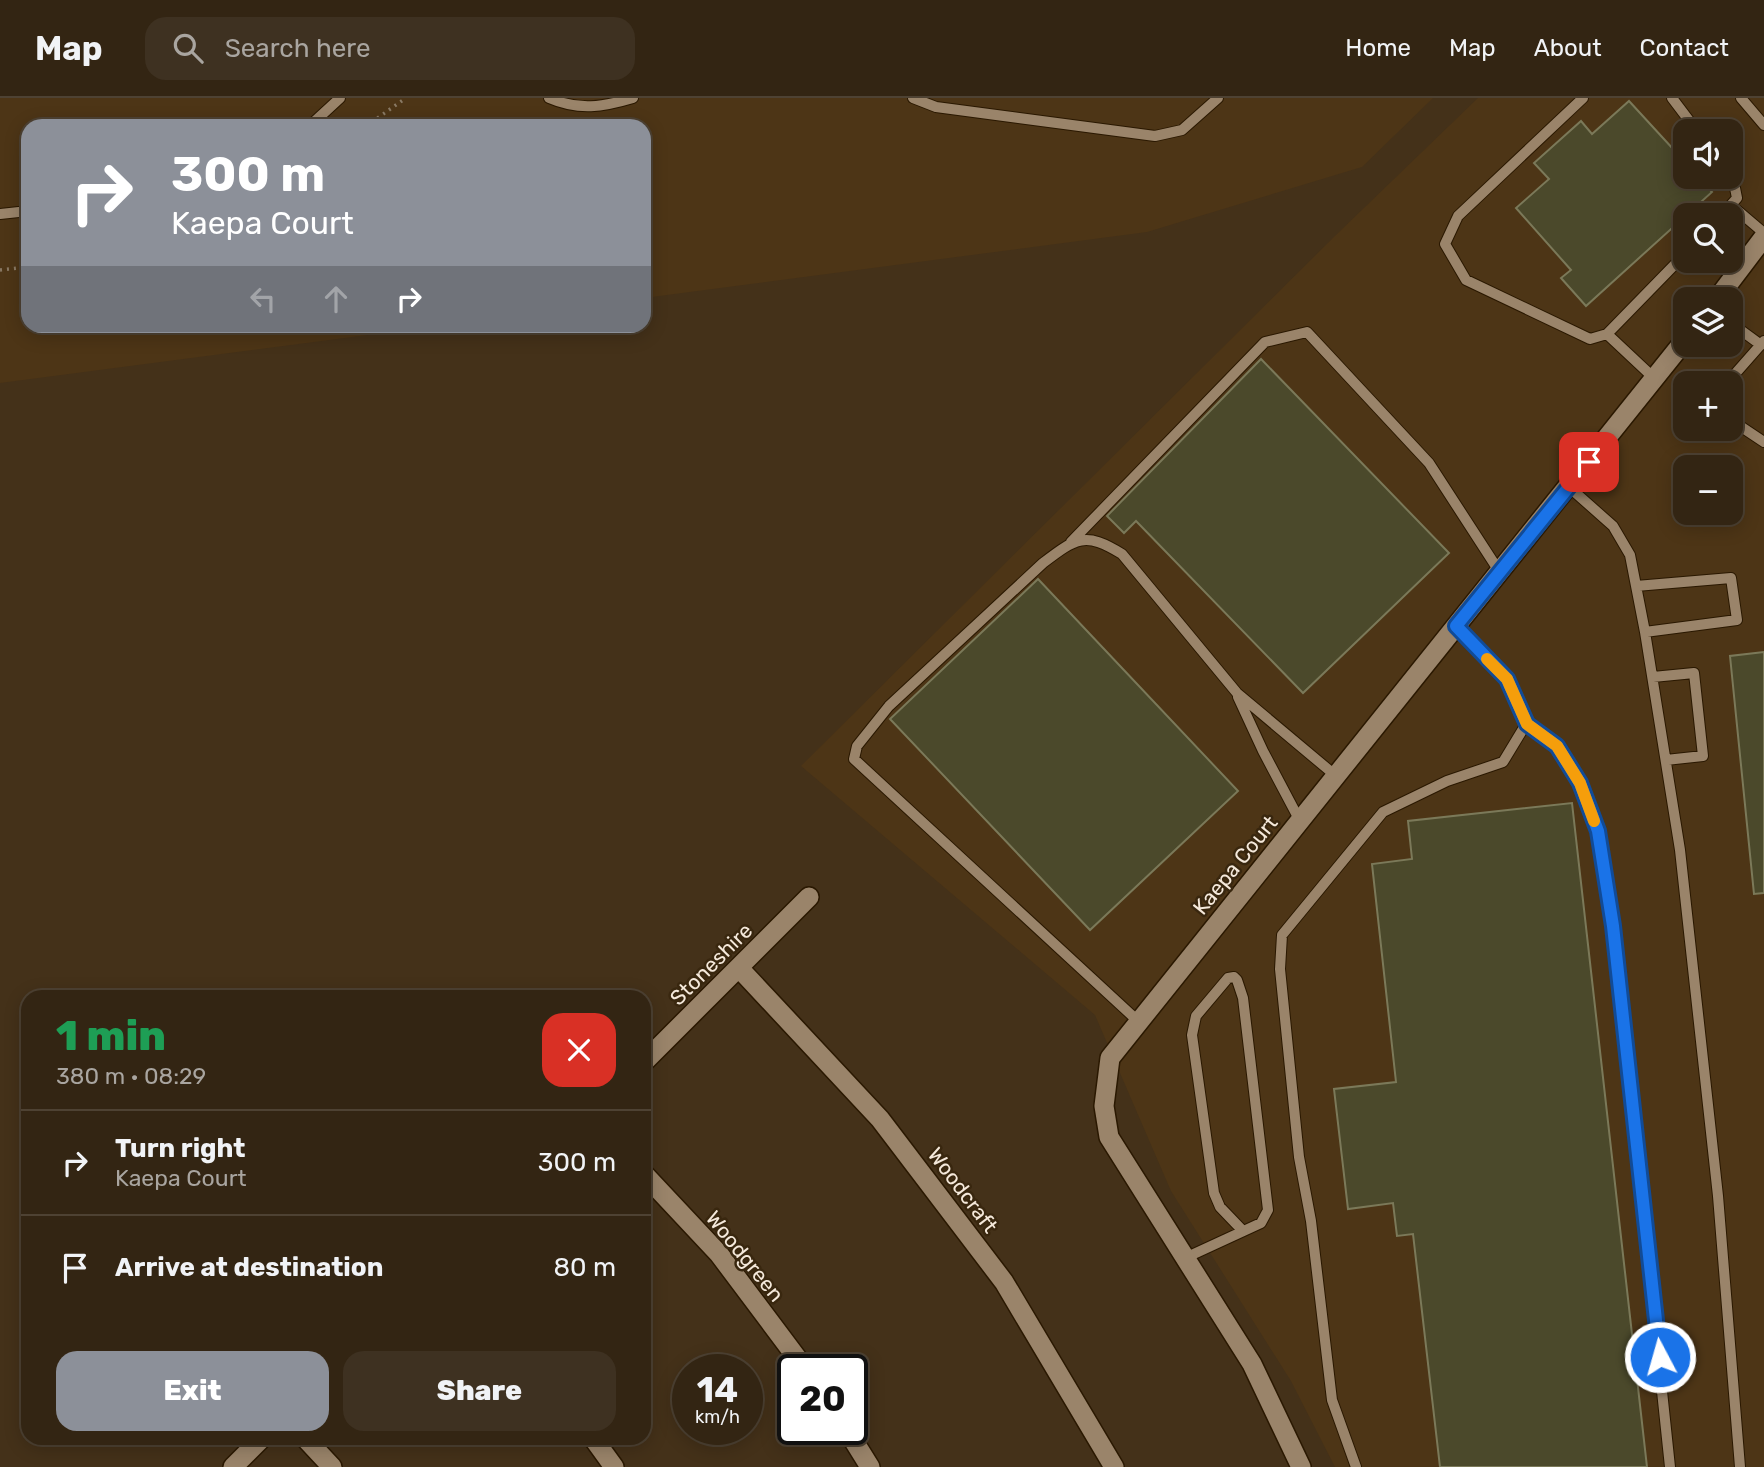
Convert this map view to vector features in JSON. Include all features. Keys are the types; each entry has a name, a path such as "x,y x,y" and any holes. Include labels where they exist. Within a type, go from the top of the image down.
{"street":[{"path":"1726,287 1764,235"},
{"name":"Kaepa Court","path":"1301,1467 1252,1364 1109,1137 1104,1105 1110,1058 1673,356"},
{"name":"Stoneshire","path":"651,1055 809,898"},
{"name":"Woodcraft","path":"739,968 880,1119 996,1271 1114,1467"},
{"name":"Woodgreen","path":"651,1181 719,1254 794,1354"},
{"path":"233,1467 255,1445"},
{"path":"312,1445 332,1467"},
{"path":"598,1445 614,1467"},
{"path":"856,1445 870,1467"}],"lane":[{"path":"317,119 340,98"},
{"path":"549,98 583,108 604,107 633,98"},
{"path":"913,98 936,107 1155,136 1182,130 1218,98"},
{"path":"1583,98 1458,216 1445,244 1466,280 1590,339 1607,334 1673,266"},
{"path":"1672,98 1688,119"},
{"path":"1741,98 1764,125"},
{"path":"0,214 21,212"},
{"path":"1743,216 1764,235"},
{"path":"1738,371 1763,343 1743,330"},
{"path":"1139,1022 853,759 857,746 889,706 1043,563 1071,542 1265,342 1307,332 1429,463 1499,571"},
{"path":"1607,334 1655,379"},
{"path":"1743,428 1764,442"},
{"path":"1569,487 1613,526 1630,555 1646,632 1680,850 1718,1196 1740,1467"},
{"path":"1071,542 1100,541 1122,554 1237,693 1336,776"},
{"path":"1636,586 1731,578 1737,620 1646,632"},
{"path":"1456,626 1507,679 1527,724 1557,746 1580,783 1598,831 1614,940 1670,1467"},
{"path":"1653,677 1694,673 1703,756 1666,760"},
{"path":"1237,693 1262,751 1300,821"},
{"path":"1356,1467 1332,1400 1311,1221 1299,1157 1280,969 1282,935 1383,812 1447,781 1503,762 1527,724"},
{"path":"1185,1258 1244,1231 1261,1223 1265,1218 1268,1197 1243,998 1234,977 1228,978 1196,1016 1192,1035 1214,1193 1220,1207 1244,1231"}],"path":[{"path":"376,119 406,98"},
{"path":"0,270 21,268"}],"shaded area":[{"path":"0,98 1433,98 1362,167 1147,232 651,297 651,119 21,119 21,333 383,333 0,383"},
{"path":"1478,98 1764,98 1764,1467 1335,1467 1291,1381 1171,1191 1095,1015 801,766 1336,235"}],"building":[{"path":"1629,101 1673,149 1673,189 1709,189 1712,192 1700,203 1673,203 1673,227 1586,306 1561,278 1571,270 1516,208 1549,179 1534,163 1581,121 1592,134"},
{"path":"1261,359 1449,553 1303,693 1136,521 1124,533 1107,516"},
{"path":"1038,579 1238,791 1090,930 890,719"},
{"path":"1764,652 1764,893 1754,894 1730,656"},
{"path":"1572,803 1647,1467 1440,1467 1413,1234 1397,1236 1393,1203 1348,1209 1334,1089 1396,1082 1372,864 1412,859 1408,821"}],"slow traffic":[{"path":"1487,659 1507,679 1527,724 1557,746 1580,783 1594,821"}],"route":[{"path":"1589,462 1456,626 1507,679 1527,724 1557,746 1580,783 1598,831 1613,926 1660,1357"}]}
